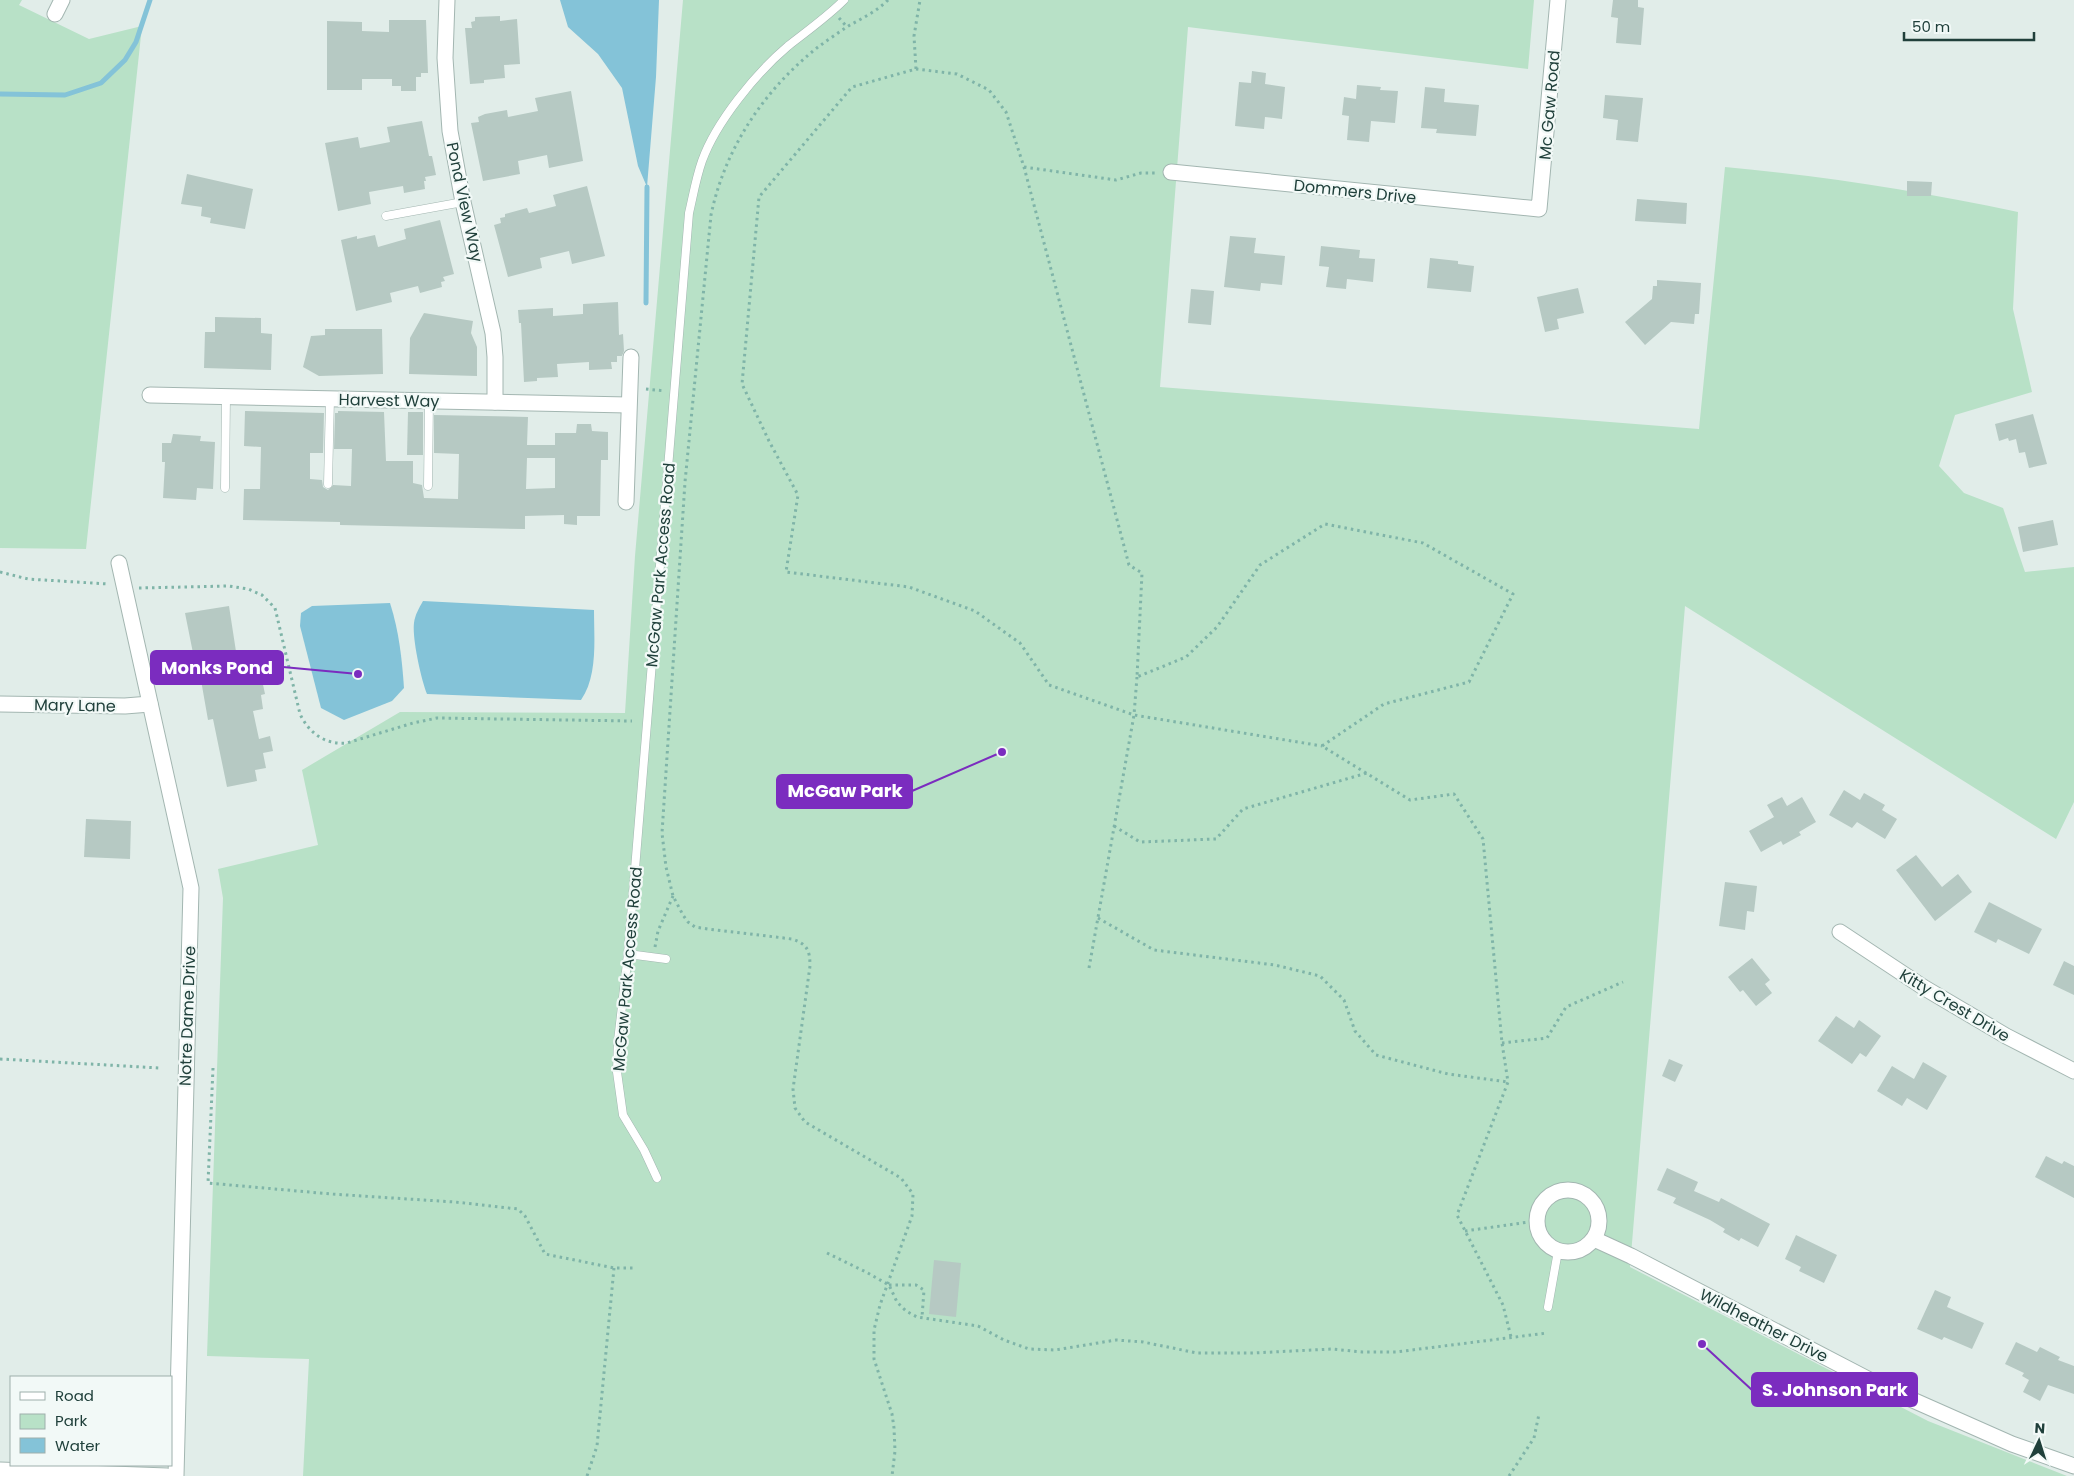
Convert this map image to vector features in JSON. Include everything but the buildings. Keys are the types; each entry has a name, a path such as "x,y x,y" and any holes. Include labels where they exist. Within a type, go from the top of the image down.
{"street":[{"path":"55,14 62,0"},
{"name":"Pond View Way","path":"447,0 445,58 450,131 463,202 493,333 495,402"},
{"name":"Mc Gaw Road","path":"1540,209 1558,0"},
{"name":"Dommers Drive","path":"1171,172 1540,209"},
{"path":"626,502 631,357"},
{"name":"Harvest Way","path":"150,395 628,405"},
{"name":"Notre Dame Drive","path":"120,563 191,888 176,1476"},
{"name":"Mary Lane","path":"0,704 125,706 150,704"},
{"name":"Kitty Crest Drive","path":"1840,932 1923,988 2006,1036 2074,1071"},
{"path":"1572,1189 1583,1192 1591,1199 1598,1213 1598,1230 1594,1239 1578,1251 1558,1251 1549,1246 1542,1240 1536,1221 1538,1210 1543,1201 1551,1194 1561,1190 1572,1189"},
{"name":"Wildheather Drive","path":"1594,1239 1631,1256 1881,1386 2004,1440 2074,1466"},
{"path":"0,1470 167,1476"}],"lane":[{"name":"McGaw Park Access Road","path":"657,1178 644,1150 623,1115 617,1072 618,1042 628,954 689,213 702,161 734,105 762,72 787,47 844,0"},
{"path":"386,216 463,202"},
{"path":"225,488 226,396"},
{"path":"328,484 330,399"},
{"path":"428,486 429,401"},
{"path":"628,954 666,959"},
{"path":"1548,1307 1558,1251"}],"path":[{"path":"888,0 882,6 848,26 818,48 790,72 763,103 743,131 727,161 717,187 710,215 692,403 663,810 663,851 673,896 683,915 695,926 732,933 792,939 805,944 809,949 810,966 793,1089 795,1108 805,1122 901,1178 913,1194 912,1216 880,1305 874,1330 877,1370 892,1414 895,1451 892,1476"},
{"path":"916,69 914,36 920,0"},
{"path":"1089,968 1134,715 1142,573 1129,565 1024,167 1006,112 989,90 957,74 916,69 852,87 759,196 742,384 769,441 798,495 786,572 909,587 975,611 1020,643 1049,685 1134,715 1322,746 1410,800 1454,794 1483,839 1502,1042 1508,1082 1457,1215 1503,1305 1511,1337"},
{"path":"1024,167 1116,180 1141,173 1171,172"},
{"path":"629,388 674,391"},
{"path":"1137,677 1186,656 1217,628 1260,565 1325,524 1423,544 1513,594 1470,682 1384,704 1322,746"},
{"path":"0,572 28,579 110,584"},
{"path":"138,588 229,586 248,589 262,595 274,608 302,719 312,732 320,738 337,744 437,718 632,721"},
{"path":"1114,826 1140,842 1216,838 1243,809 1367,773"},
{"path":"652,957 658,931 673,896"},
{"path":"1098,918 1154,950 1275,965 1320,976 1344,1000 1355,1031 1376,1054 1448,1074 1508,1082"},
{"path":"1502,1042 1547,1038 1566,1006 1623,982"},
{"path":"0,1059 160,1068"},
{"path":"213,1068 208,1183 331,1194 455,1202 518,1209 525,1216 545,1254 614,1268 636,1268"},
{"path":"1465,1231 1536,1221"},
{"path":"827,1253 866,1272 888,1286 897,1302 906,1311 922,1317 978,1326 1004,1340 1029,1349 1055,1350 1116,1340 1143,1342 1197,1353 1253,1353 1332,1349 1362,1352 1396,1352 1547,1333"},
{"path":"587,1476 597,1446 614,1268"},
{"path":"888,1286 916,1285 924,1290 922,1317"},
{"path":"1510,1476 1534,1438 1539,1414"}],"green space":[{"path":"0,0 22,0 19,5 89,39 142,26 86,549 0,548"},
{"path":"683,0 1534,0 1528,69 1188,27 1160,387 1699,429 1725,167 1872,185 2018,212 2013,309 2032,392 1955,415 1939,466 1964,493 2003,508 2025,572 2074,567 2074,802 2056,839 1685,606 1630,1267 1928,1421 2067,1476 303,1476 309,1359 207,1356 223,898 218,869 318,845 302,770 400,712 625,713 635,556"}],"water":[{"path":"560,0 659,0 656,77 647,187 638,166 622,88 598,54 568,27"},
{"path":"423,601 594,610 593,669 581,700 427,694 414,638 415,617"},
{"path":"390,603 400,645 404,688 392,701 344,720 321,708 300,626 301,613 312,606"}],"waterway":[{"path":"0,94 65,95 101,83 125,60 136,42 150,0"},
{"path":"646,303 647,187"}],"place":[{"name":"Monks Pond","path":"358,674"},
{"name":"McGaw Park","path":"1002,752"},
{"name":"S. Johnson Park","path":"1702,1344"}]}
